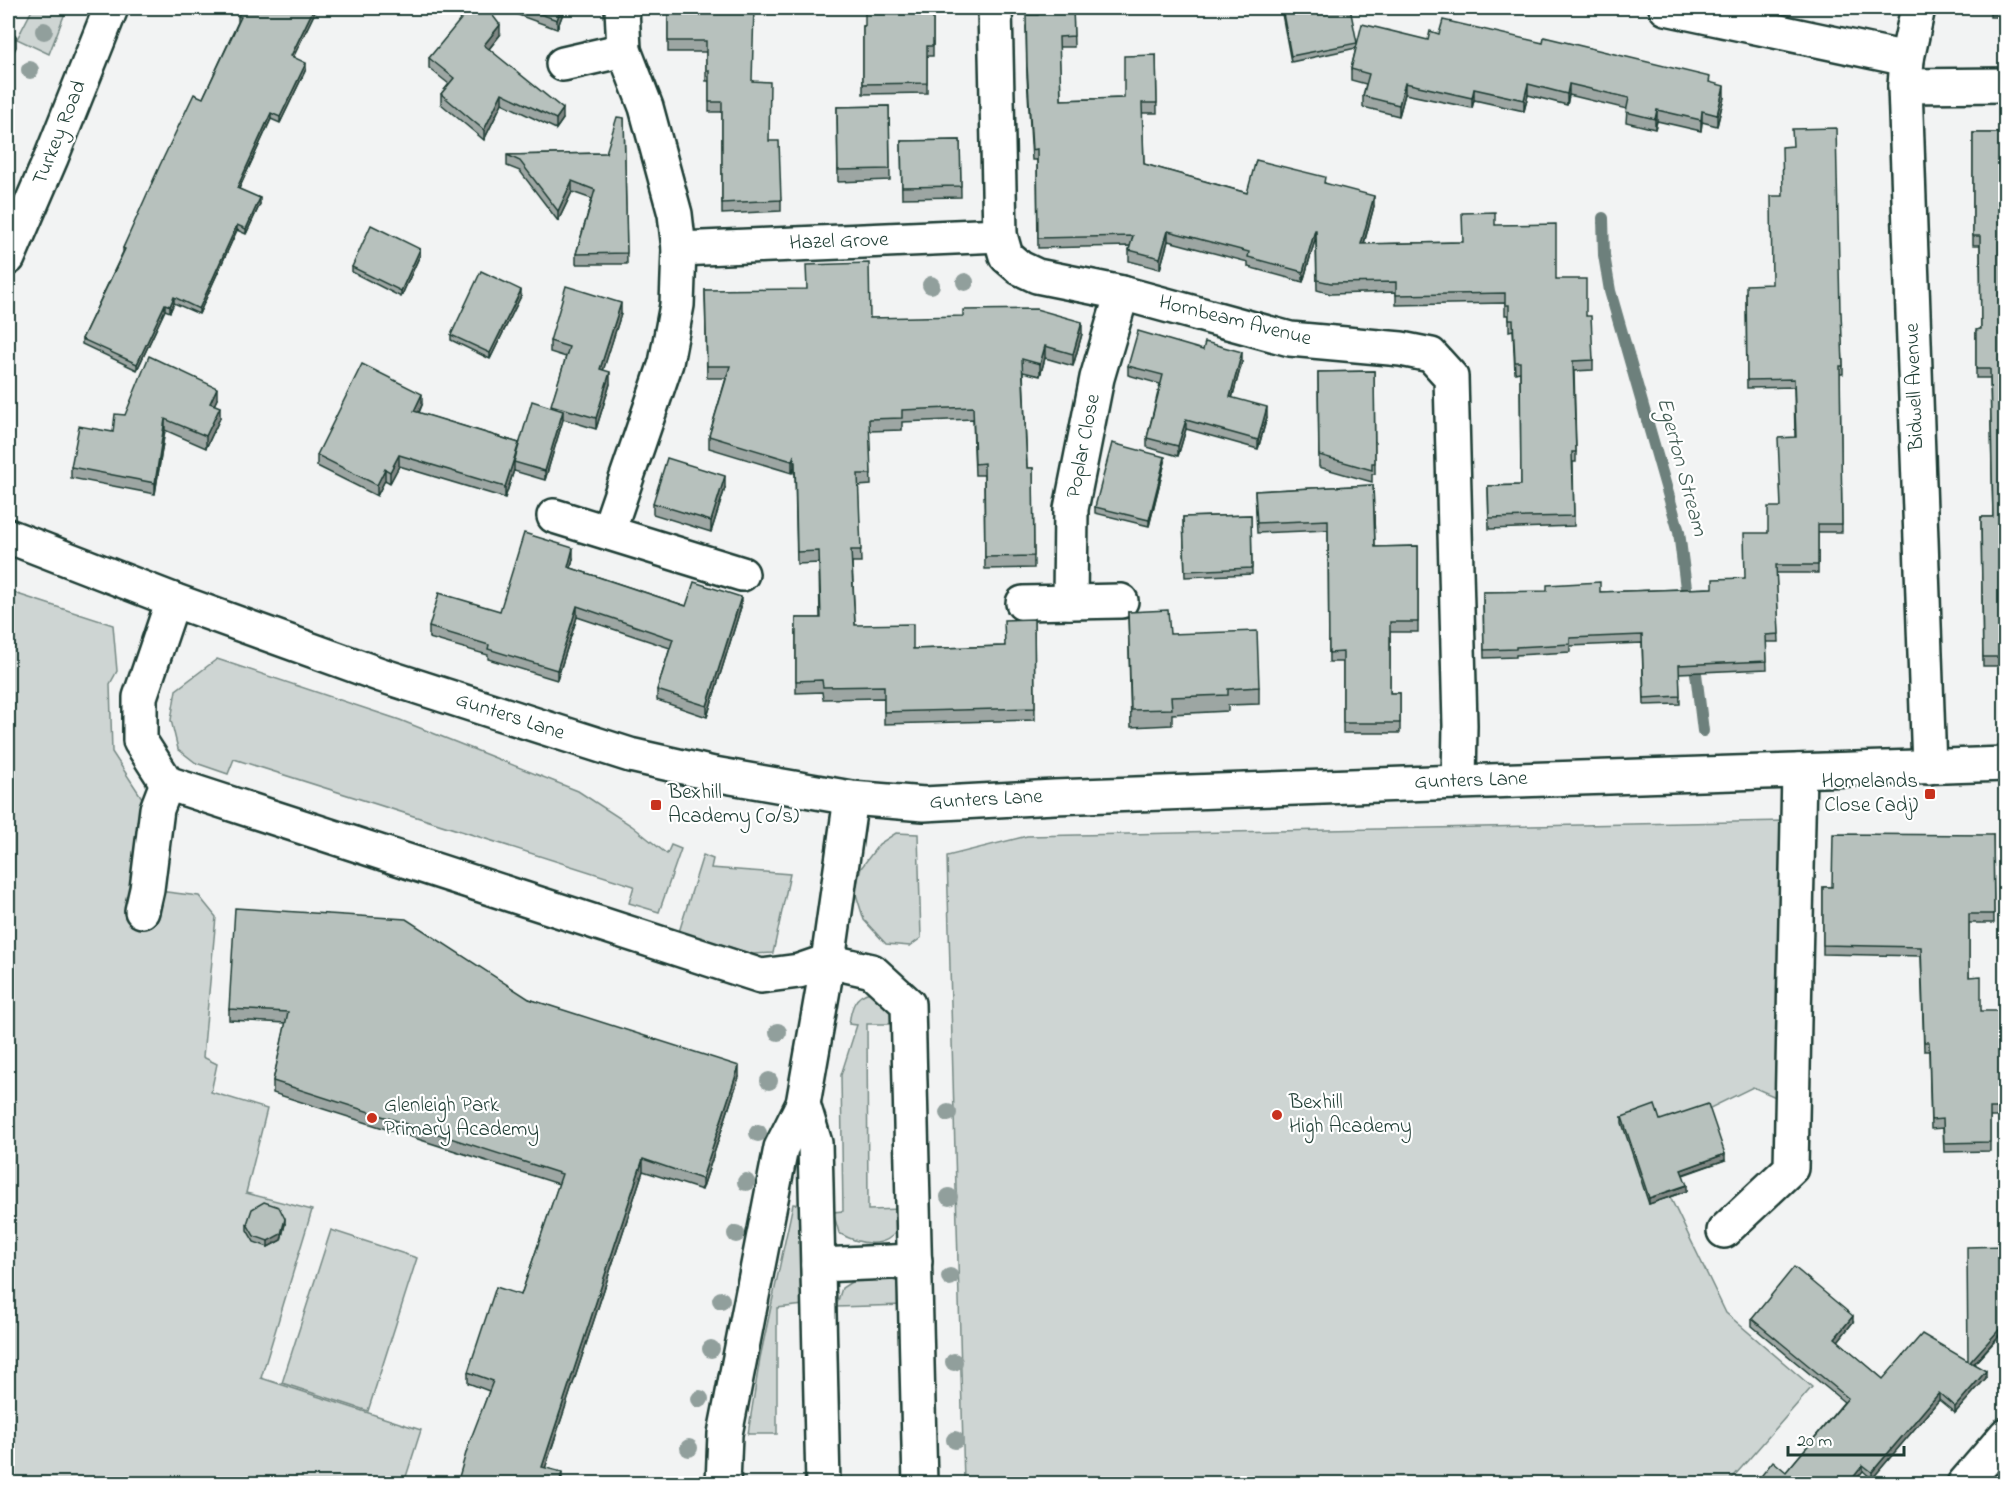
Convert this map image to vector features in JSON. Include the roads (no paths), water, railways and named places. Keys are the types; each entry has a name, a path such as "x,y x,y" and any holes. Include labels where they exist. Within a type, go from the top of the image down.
{"street":[{"name":"Turkey Road","path":"8,258 111,8"},
{"path":"608,532 666,363 676,305 679,249 675,214 646,107 624,50 620,13 622,8"},
{"name":"Hornbeam Avenue","path":"995,8 1000,235 1006,255 1020,268 1037,276 1122,293 1290,339 1401,349 1431,355 1451,378 1460,724 1459,782"},
{"path":"1666,8 1906,73 2006,85"},
{"name":"Bidwell Avenue","path":"1918,8 1906,73 1929,767"},
{"path":"562,64 624,50"},
{"name":"Hazel Grove","path":"679,249 1000,235"},
{"name":"Poplar Close","path":"1070,602 1071,509 1097,378 1122,293"},
{"path":"554,516 742,574"},
{"name":"Gunters Lane","path":"8,536 173,600 381,675 630,755 714,774 851,798 924,804 1459,782 2006,764"},
{"path":"173,600 140,697 140,741 167,783 761,976 799,971 828,961 872,971 908,1004 920,1484"},
{"path":"1023,603 1121,601"},
{"path":"1724,1231 1791,1168 1799,771"},
{"path":"142,911 157,809 167,783"},
{"path":"723,1484 725,1434 781,1148 803,1104 828,961 851,798"},
{"path":"803,1104 815,1143 823,1484"},
{"path":"818,1265 915,1261"},
{"path":"1964,1484 2006,1435"}],"waterway":[{"name":"Egerton Stream","path":"1603,218 1604,255 1610,291 1679,532 1688,604"},
{"name":"Egerton Stream","path":"1694,657 1703,731"}],"place":[{"name":"Homelands Close (adj)","path":"1930,794"},
{"name":"Bexhill Academy (o/s)","path":"656,805"},
{"name":"Bexhill High Academy","path":"1277,1115"},
{"name":"Glenleigh Park Primary Academy","path":"372,1118"}]}
